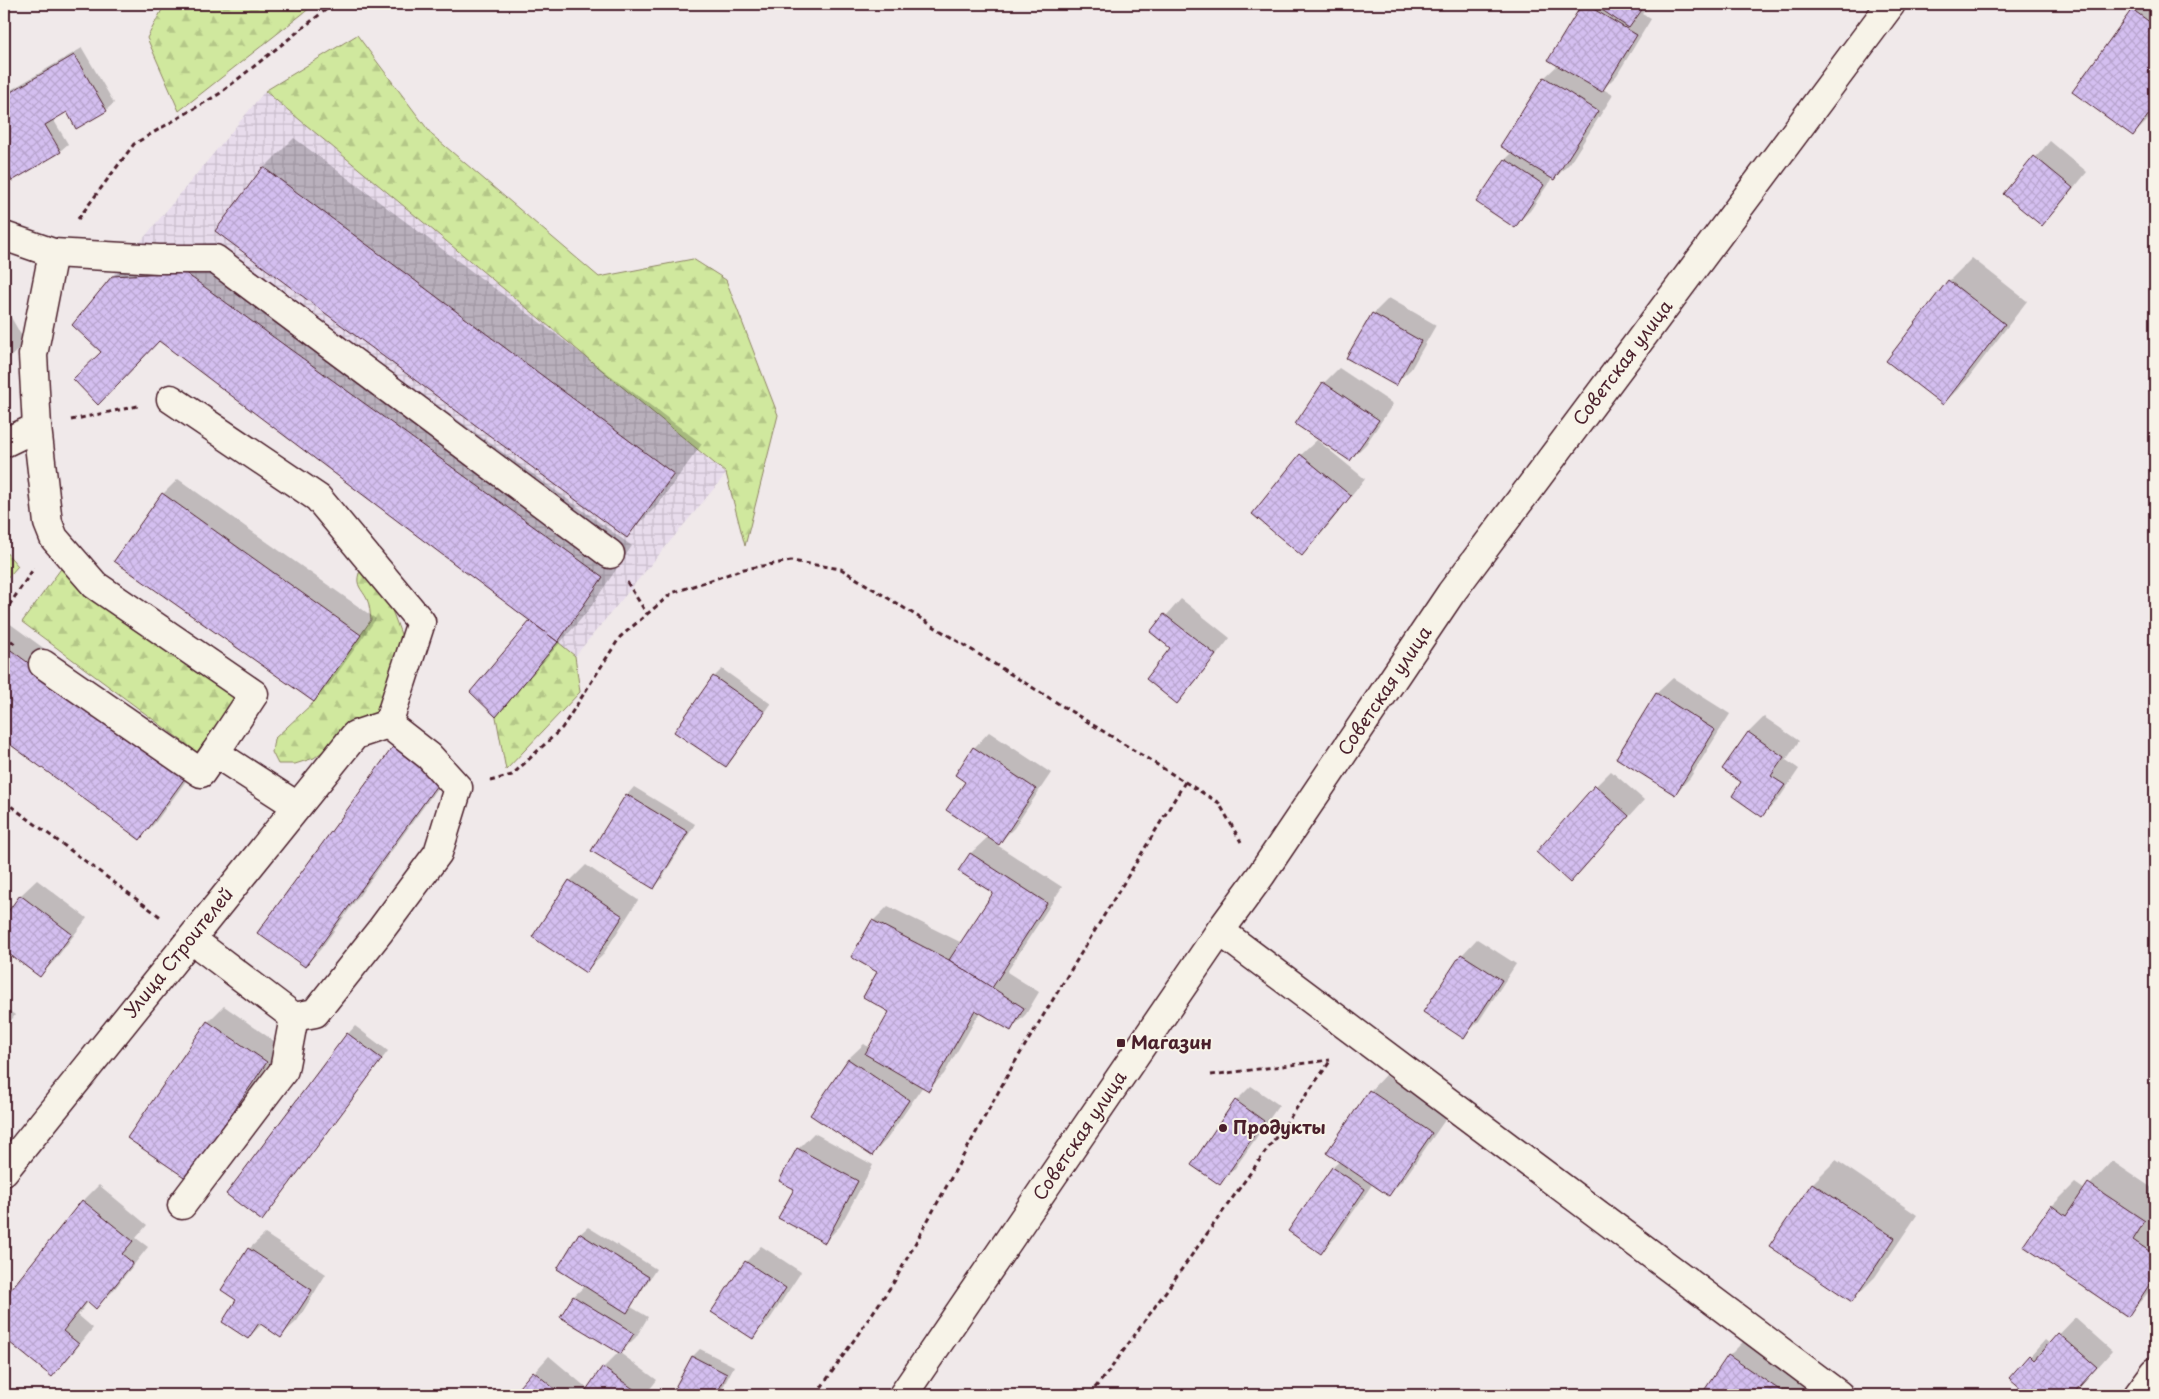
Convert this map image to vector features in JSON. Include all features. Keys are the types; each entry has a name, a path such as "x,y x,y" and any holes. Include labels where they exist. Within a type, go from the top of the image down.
{"street":[{"name":"Советская улица","path":"903,1395 1451,593 1891,4"},
{"path":"4,236 53,253 160,259 215,259 610,554"},
{"path":"43,664 201,773 254,694 95,585 54,538 48,523 37,427 33,355 53,253"},
{"path":"171,399 318,498 421,622 388,724 429,756 458,788 438,853 380,931 315,1013 294,1017 191,938"},
{"path":"4,443 37,427"},
{"name":"Улица Строителей","path":"4,1171 355,735 388,724"},
{"path":"215,753 298,806"},
{"path":"1220,931 1839,1395"},
{"path":"182,1205 284,1070 294,1017"},
{"path":"2138,1395 2155,1372"}],"path":[{"path":"53,253 134,144 219,94 333,4"},
{"path":"37,427 171,399"},
{"path":"4,613 54,538"},
{"path":"458,788 512,775 562,728 620,637 672,593 744,569 791,561 840,569 1219,803 1260,875"},
{"path":"816,1395 894,1282 1012,1067 1185,782"},
{"path":"4,801 191,938"},
{"path":"1211,1075 1383,1053"},
{"path":"1089,1395 1109,1371 1331,1060"}],"shaded area":[{"path":"265,91 726,474 575,656 160,341 98,405 73,379 101,352 72,325"}],"green space":[{"path":"165,4 315,4 179,111 147,38"},
{"path":"357,35 432,135 599,277 693,259 726,280 778,415 745,546 726,473 265,91"},
{"path":"4,550 18,566 4,582"},
{"path":"63,566 238,696 197,752 22,622"},
{"path":"366,570 386,594 402,637 397,678 377,711 314,758 295,764 278,764 272,752 274,739 314,702 371,620 368,601 358,581 359,573"},
{"path":"558,642 575,656 580,692 506,770 496,717"}],"building":[{"path":"1582,4 1637,35 1602,92 1548,60"},
{"path":"1593,4 1646,4 1629,28"},
{"path":"2132,9 2155,26 2155,106 2133,136 2072,92"},
{"path":"74,55 107,111 76,129 67,112 45,125 61,152 12,181 4,167 4,96"},
{"path":"1544,77 1598,111 1554,180 1500,146"},
{"path":"2034,156 2073,188 2042,226 2003,194"},
{"path":"1505,159 1544,185 1515,228 1476,202"},
{"path":"263,167 674,474 627,538 215,231"},
{"path":"184,272 603,577 558,642 159,341 98,405 73,379 101,352 72,325 112,276"},
{"path":"1948,280 2005,324 1943,405 1886,361"},
{"path":"1372,313 1421,341 1396,386 1346,358"},
{"path":"1323,382 1379,420 1350,461 1295,424"},
{"path":"1300,454 1351,496 1302,556 1252,514"},
{"path":"162,493 361,635 314,702 114,561"},
{"path":"1164,614 1216,655 1177,704 1146,679 1170,648 1150,632"},
{"path":"530,621 558,642 496,717 470,692"},
{"path":"4,645 185,778 140,840 4,740"},
{"path":"713,676 765,712 726,767 674,732"},
{"path":"1656,693 1715,730 1675,795 1616,758"},
{"path":"1748,732 1784,757 1771,776 1785,785 1762,817 1732,796 1741,782 1722,769"},
{"path":"395,744 442,778 305,967 257,933"},
{"path":"973,747 1036,789 999,845 946,810 965,782 955,775"},
{"path":"1595,785 1629,816 1570,883 1536,852"},
{"path":"626,794 688,832 654,889 591,851"},
{"path":"970,853 1047,903 992,988 949,960 993,893 958,871"},
{"path":"569,880 623,916 586,973 532,937"},
{"path":"20,895 72,934 40,977 9,954 4,961 4,917"},
{"path":"872,920 949,960 1024,1008 1011,1031 975,1010 929,1091 865,1054 889,1012 863,997 877,972 851,957"},
{"path":"1461,954 1502,980 1464,1039 1423,1012"},
{"path":"207,1021 267,1062 187,1179 127,1138"},
{"path":"347,1033 382,1059 262,1221 226,1194"},
{"path":"848,1059 909,1100 872,1156 810,1115"},
{"path":"1369,1090 1432,1133 1389,1196 1326,1153"},
{"path":"1235,1100 1264,1121 1220,1185 1191,1165"},
{"path":"797,1148 858,1181 825,1243 778,1218 794,1189 779,1181"},
{"path":"1332,1167 1365,1189 1321,1254 1288,1231"},
{"path":"1812,1183 1895,1238 1852,1302 1769,1246"},
{"path":"2088,1183 2145,1221 2133,1240 2155,1255 2155,1276 2128,1317 2023,1246 2051,1205 2066,1216"},
{"path":"82,1200 133,1241 122,1254 133,1263 96,1309 87,1301 63,1331 79,1344 52,1377 4,1338 4,1298"},
{"path":"579,1233 649,1277 627,1313 557,1269"},
{"path":"248,1248 312,1290 281,1338 259,1323 248,1339 222,1322 236,1300 221,1290"},
{"path":"745,1261 786,1288 753,1339 711,1312"},
{"path":"573,1296 634,1333 621,1354 560,1317"},
{"path":"2058,1333 2097,1367 2072,1395 2029,1395 2009,1378 2029,1355 2034,1360"},
{"path":"1728,1355 1787,1395 1701,1395"},
{"path":"692,1356 727,1374 716,1395 671,1395"},
{"path":"602,1367 642,1395 587,1395 584,1393"},
{"path":"533,1371 562,1395 512,1395"}],"place":[{"name":"Магазин","path":"1121,1043"},
{"name":"Продукты","path":"1223,1128"}]}
